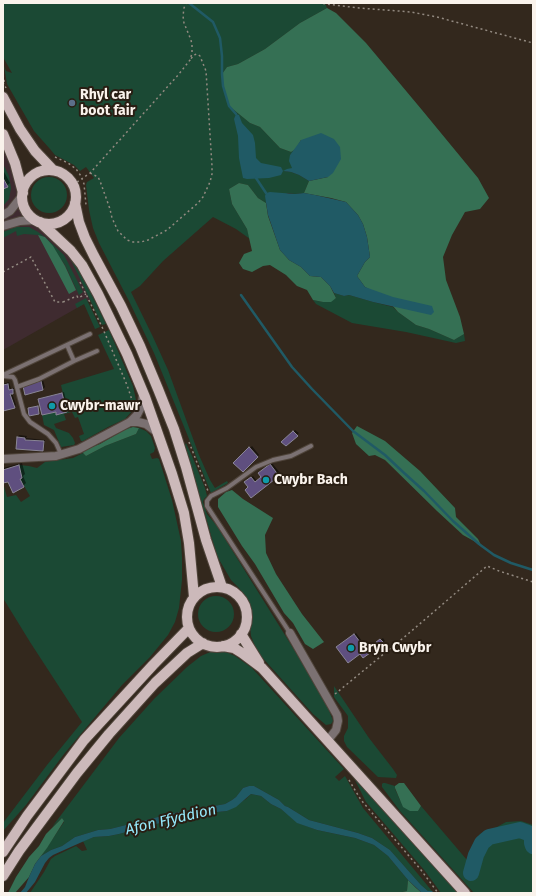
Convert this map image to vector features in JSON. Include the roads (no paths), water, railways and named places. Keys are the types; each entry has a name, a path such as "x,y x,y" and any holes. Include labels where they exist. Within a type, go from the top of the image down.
{"main road":[{"path":"3,97 34,152 53,170"},
{"path":"3,134 15,163 23,194 24,206 28,214 38,221 71,251 82,266 98,294 127,354 143,392 184,513 189,543 194,597"},
{"path":"23,194 24,187 28,180 35,174 44,171 53,170 62,173 70,179 76,194 72,212 65,219 53,224 38,221"},
{"path":"75,203 79,222 85,238 127,319 166,409 186,467 206,540 222,587"},
{"path":"223,646 234,641 241,634 247,618 246,609 242,600 231,590 222,587 211,587 194,597 187,610 189,628 195,637 203,643 212,646 234,648 262,668"},
{"path":"3,852 27,816 84,740 189,628"},
{"path":"241,634 262,668 465,893"},
{"path":"3,876 19,851 77,773 109,734 155,683 187,653 203,643"}],"street":[{"path":"3,215 10,211 23,194"},
{"path":"3,226 20,221 38,221"},
{"path":"3,459 56,456 79,449 130,422 137,415 142,405 143,392"},
{"path":"130,422 146,424 158,433"},
{"path":"290,633 337,715 338,721 336,730 328,740"}],"lane":[{"path":"3,376 90,334"},
{"path":"67,345 74,361"},
{"path":"16,387 39,379 97,351"},
{"path":"3,376 12,377 15,380 24,414 30,422 48,434 56,443 61,454"},
{"path":"290,633 207,506 207,501 210,496 226,488 256,467 272,460 291,456 310,446"}],"water":[{"path":"236,114 239,115 242,123 253,135 256,158 261,163 281,167 283,171 281,175 269,178 243,178 239,158 238,136 234,119"},
{"path":"321,133 334,139 340,147 341,159 333,173 328,177 309,181 299,175 283,171 292,168 289,161 290,155 301,140"},
{"path":"266,193 295,194 304,193 346,202 358,215 363,224 367,237 370,257 365,262 357,276 365,287 393,297 432,306 434,312 431,315 349,295 344,296 334,293 330,286 321,277 310,276 301,267 289,260 280,250 268,215 265,196"},
{"path":"254,786 279,800 285,806 309,820 372,838 390,850 421,885 428,891 432,891 434,893 422,893 408,880 388,856 374,845 355,838 317,830 297,823 281,809 271,804 261,796 251,794 236,807 227,811 208,813 164,822 119,834 94,837 82,842 49,858 35,882 26,893 20,893 25,887 35,864 41,856 62,846 75,837 98,830 110,829 174,813 225,804 236,797 243,788"}],"waterway":[{"path":"189,3 213,22 220,38 223,86 229,106 236,114"},
{"path":"256,178 266,193"},
{"path":"241,295 292,367 353,431 385,455 479,544 494,555 511,563 533,570"},
{"name":"Afon Ffyddion","path":"471,873 476,855 482,843 489,837 520,830 528,833 532,837 533,846"}],"place":[{"name":"Rhyl car boot fair","path":"72,103"},
{"name":"Cwybr-mawr","path":"52,406"},
{"name":"Cwybr Bach","path":"266,480"},
{"name":"Bryn Cwybr","path":"351,648"}]}
